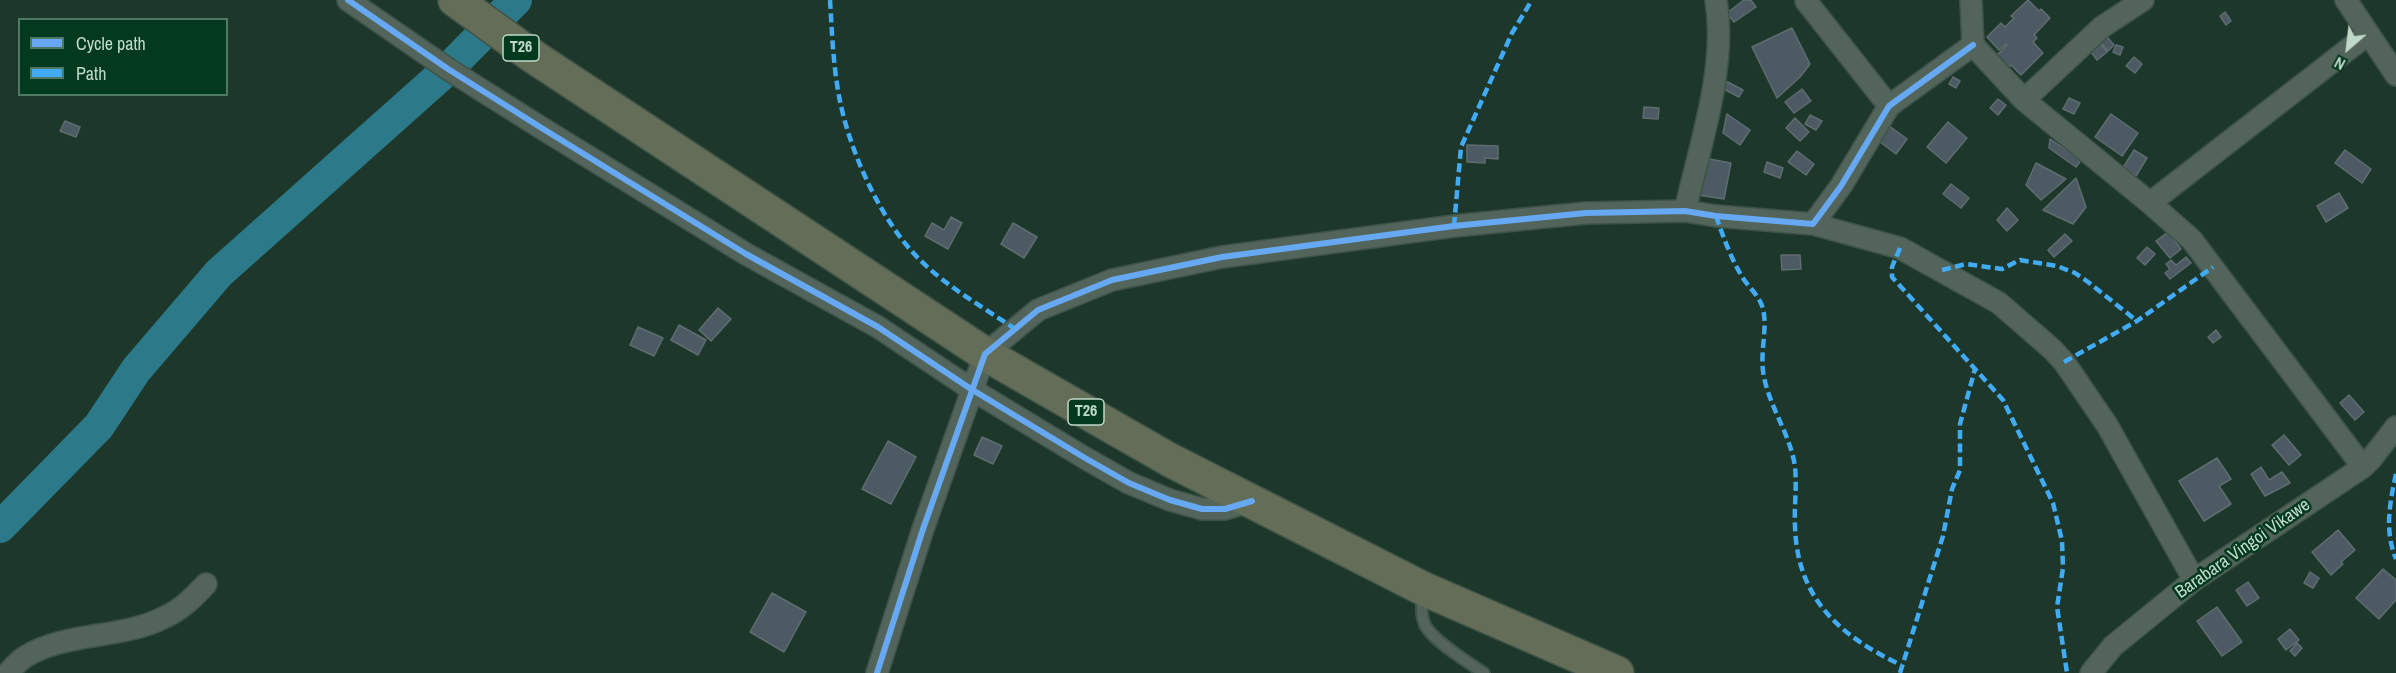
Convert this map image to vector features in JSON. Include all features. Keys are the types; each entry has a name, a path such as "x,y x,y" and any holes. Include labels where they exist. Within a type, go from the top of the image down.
{"highway":[{"name":"T26","path":"455,0 531,55 985,354 1170,460 1424,589 1612,672"}],"street":[{"path":"348,0 448,69 540,127 746,254 878,327 971,389 1129,483 1202,510 1225,508 1252,501"},
{"path":"1685,211 1717,71 1719,35 1716,0"},
{"path":"1971,0 1973,45 2024,100 2192,240 2363,467"},
{"path":"2024,100 2102,27 2142,0"},
{"path":"2346,0 2396,75"},
{"path":"1806,1 1889,106"},
{"path":"2150,203 2368,34"},
{"path":"1813,224 1841,186 1889,106 1973,45"},
{"path":"877,673 971,389 985,354 1038,310 1112,280 1222,257 1454,226 1586,213 1685,211 1716,216 1813,224 1900,248 1999,303 2064,362 2107,425 2194,580"},
{"name":"Barabara Vingoi Vikawe","path":"2091,673 2113,646 2194,580 2363,467 2396,427"},
{"path":"8,673 24,657 60,643 112,634 162,619 186,606 206,584"}],"lane":[{"path":"1424,589 1421,608 1425,626 1448,648 1485,673"}],"building":[{"path":"1744,0 1751,0 1756,7 1734,22 1727,13"},
{"path":"2028,0 2050,18 2034,35 2037,38 2033,42 2043,53 2021,75 2011,65 2006,70 1994,58 2007,45 1999,50 1987,37 2001,23 2005,27 2014,18 2011,16"},
{"path":"2225,12 2231,21 2226,25 2220,16"},
{"path":"1792,28 1810,64 1800,77 1777,98 1752,47"},
{"path":"2107,37 2114,45 2108,51 2100,42"},
{"path":"2098,40 2107,52 2097,60 2088,48"},
{"path":"2116,45 2123,47 2120,55 2113,52"},
{"path":"2134,57 2142,64 2135,73 2126,66"},
{"path":"1953,77 1960,81 1956,88 1949,84"},
{"path":"1722,79 1743,90 1739,97 1718,86"},
{"path":"1802,89 1811,101 1794,113 1785,102"},
{"path":"2069,98 2080,103 2074,114 2063,109"},
{"path":"1998,99 2006,105 1998,115 1990,108"},
{"path":"1644,107 1659,108 1658,119 1643,118"},
{"path":"1727,114 1750,130 1740,145 1723,133"},
{"path":"2111,114 2138,133 2122,156 2095,137"},
{"path":"1810,115 1822,121 1816,130 1805,124"},
{"path":"1795,118 1809,132 1800,141 1786,128"},
{"path":"65,121 80,127 76,137 60,131"},
{"path":"1948,122 1967,138 1946,163 1927,147"},
{"path":"1888,125 1907,139 1896,154 1876,139"},
{"path":"2050,139 2081,160 2076,167 2049,148"},
{"path":"1467,145 1498,146 1498,159 1485,158 1485,163 1467,162"},
{"path":"2134,150 2147,158 2136,176 2123,168"},
{"path":"2345,150 2371,169 2362,183 2335,163"},
{"path":"1797,151 1814,164 1806,175 1788,162"},
{"path":"1704,158 1731,163 1724,199 1698,195"},
{"path":"1767,162 1783,168 1780,178 1764,172"},
{"path":"2036,163 2066,179 2041,200 2026,185"},
{"path":"2076,178 2086,207 2073,224 2043,210"},
{"path":"1951,184 1969,198 1961,208 1943,194"},
{"path":"2339,193 2348,208 2326,222 2317,206"},
{"path":"2007,208 2018,220 2007,231 1997,220"},
{"path":"951,217 962,223 948,249 925,236 932,223 944,230"},
{"path":"1013,223 1037,237 1024,258 1001,244"},
{"path":"2168,232 2181,249 2170,258 2156,241"},
{"path":"2065,234 2072,241 2054,257 2048,250"},
{"path":"2147,247 2155,254 2145,265 2137,258"},
{"path":"1781,255 1800,255 1801,269 1782,270"},
{"path":"2186,257 2191,263 2170,279 2165,273 2170,269 2166,264 2171,260 2176,265"},
{"path":"718,308 731,319 711,341 699,330"},
{"path":"679,325 706,340 698,355 671,340"},
{"path":"638,327 663,338 654,356 630,345"},
{"path":"2216,330 2221,337 2213,343 2208,337"},
{"path":"2349,395 2364,412 2355,420 2340,403"},
{"path":"2284,435 2301,455 2289,465 2272,445"},
{"path":"982,437 1002,446 993,464 974,455"},
{"path":"888,441 916,457 891,504 862,489"},
{"path":"2217,458 2231,479 2219,486 2231,504 2204,521 2179,481"},
{"path":"2261,467 2269,480 2282,472 2290,483 2265,496 2251,474"},
{"path":"2338,530 2355,550 2331,575 2312,552"},
{"path":"2383,569 2396,580 2396,600 2379,619 2356,598"},
{"path":"2310,572 2319,578 2313,588 2304,583"},
{"path":"2248,582 2259,598 2247,606 2236,590"},
{"path":"772,593 806,612 784,652 750,632"},
{"path":"2217,607 2242,642 2222,656 2197,621"},
{"path":"2290,629 2299,640 2286,650 2278,639"},
{"path":"2297,643 2302,648 2295,656 2290,651"}],"waterway":[{"path":"0,527 99,426 136,370 219,273 448,69 516,0"}],"marked path":[{"path":"830,0 835,72 844,117 858,161 879,205 891,225 919,259 953,288 1015,329"},
{"path":"1454,226 1461,147 1512,33 1532,0"},
{"path":"1716,216 1737,268 1763,309 1764,377 1793,456 1796,474 1795,526 1798,552 1804,574 1813,594 1841,628 1879,654 1901,665"},
{"path":"1900,248 1892,267 1892,277 2003,400 2053,503 2062,541 2063,568 2057,607 2067,673"},
{"path":"1942,270 1966,264 2002,269 2020,260 2057,266 2075,273 2137,321"},
{"path":"2064,362 2137,321 2213,267"},
{"path":"1900,673 1943,536 1952,489 1960,470 1960,424 1975,369"},
{"path":"2396,474 2389,527 2396,559"}],"cycle path":[{"path":"348,0 448,69 540,127 746,254 878,327 971,389 1129,483 1170,500 1202,509 1225,509 1252,501"},
{"path":"877,673 923,529 985,354 1038,310 1112,280 1222,257 1454,226 1586,213 1685,211 1716,216 1813,224 1841,186 1889,106 1973,45"}]}
